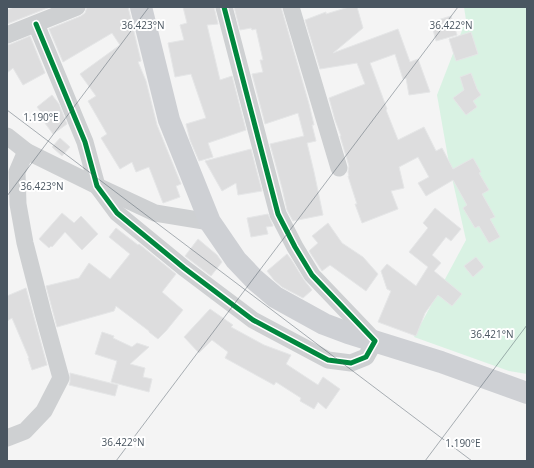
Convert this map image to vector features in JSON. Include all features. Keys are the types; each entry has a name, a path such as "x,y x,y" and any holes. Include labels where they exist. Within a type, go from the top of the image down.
{"main road":[{"path":"141,7 169,120 210,222 236,260 255,280 275,297 324,324 440,362 527,393"}],"street":[{"path":"7,35 77,7"},
{"path":"36,24 86,142 97,186 117,212 184,268 253,320 328,360 351,363 366,357 375,341 312,275 295,247 278,214 224,7"},
{"path":"291,7 338,168"},
{"path":"7,136 26,151 155,213 210,222"},
{"path":"7,438 25,431 44,411 62,378 25,243 18,204 17,172 26,151"}],"green space":[{"path":"464,7 527,7 527,374 509,371 414,337 466,240 450,169 437,95 466,20"}],"building":[{"path":"14,7 50,7 7,24 7,10"},
{"path":"87,7 128,7 141,61 138,62 146,81 157,125 181,184 176,186 180,197 163,203 149,167 136,172 132,162 120,169 101,138 107,134 88,101 96,96 80,74 120,45 112,33 63,62 49,29 81,16 85,13"},
{"path":"183,7 214,7 218,24 207,25 220,80 232,76 246,130 208,143 213,157 199,161 190,140 186,124 206,118 191,74 175,77 168,43 184,40 180,25 187,23"},
{"path":"234,7 281,7 314,125 312,125 316,141 307,143 323,215 293,221 287,210 270,144 304,136 298,113 265,124 252,74 263,72 260,60 263,60 256,29 252,30 251,28 240,30"},
{"path":"349,7 357,7 363,28 333,53 398,29 410,62 418,59 430,92 409,95 406,78 403,79 395,54 370,63 398,140 424,127 436,151 442,148 453,169 473,158 481,172 479,173 489,190 482,194 495,217 490,219 500,237 489,243 479,226 475,228 463,208 467,205 453,180 426,196 418,183 429,177 418,157 399,167 404,188 391,191 398,209 362,223 355,204 357,204 348,176 349,166 329,98 365,84 357,63 320,69 305,20 326,12 326,14"},
{"path":"451,16 457,35 436,41 431,22"},
{"path":"471,32 478,54 456,61 449,39"},
{"path":"30,36 45,73 23,85 13,68 7,73 7,45"},
{"path":"471,73 481,95 473,101 477,107 466,115 453,98 464,90 460,77"},
{"path":"52,95 59,104 67,124 53,134 42,119 45,117 37,107"},
{"path":"60,138 70,147 62,156 52,147"},
{"path":"251,149 262,191 238,195 236,183 222,191 205,161"},
{"path":"435,208 461,229 451,241 446,237 432,255 441,263 434,271 462,294 452,306 438,295 425,313 416,336 378,322 391,291 387,289 381,271 387,264 416,286 428,267 409,252 428,228 423,223"},
{"path":"62,213 74,223 81,216 98,234 82,250 65,232 52,247 51,246 49,248 39,239"},
{"path":"268,214 273,226 266,227 268,234 251,237 247,218"},
{"path":"328,223 342,243 363,257 378,274 366,291 330,265 322,271 309,251 318,243 312,236"},
{"path":"116,228 138,245 139,244 176,274 162,292 183,310 158,339 116,306 114,311 57,327 46,286 79,278 89,263 110,279 130,254 109,237"},
{"path":"198,239 217,255 222,262 211,276 185,256"},
{"path":"287,254 312,290 303,298 282,287 267,271"},
{"path":"476,257 484,267 473,277 464,266"},
{"path":"26,288 47,365 32,370 29,358 12,318 7,321 7,296"},
{"path":"210,309 233,325 231,327 264,345 291,355 286,364 318,385 323,377 340,389 326,409 318,402 314,409 300,401 301,398 276,382 274,385 225,358 228,352 212,340 199,353 184,337"},
{"path":"102,332 114,336 113,338 132,347 137,343 149,347 130,364 145,368 143,377 152,379 149,392 111,382 117,361 95,354"},
{"path":"70,373 118,385 115,396 69,385"}],"cycle path":[{"path":"36,24 85,142 97,186 117,213 184,268 253,320 328,360 351,363 366,357 375,341 312,275 295,247 278,214 224,7"}]}
